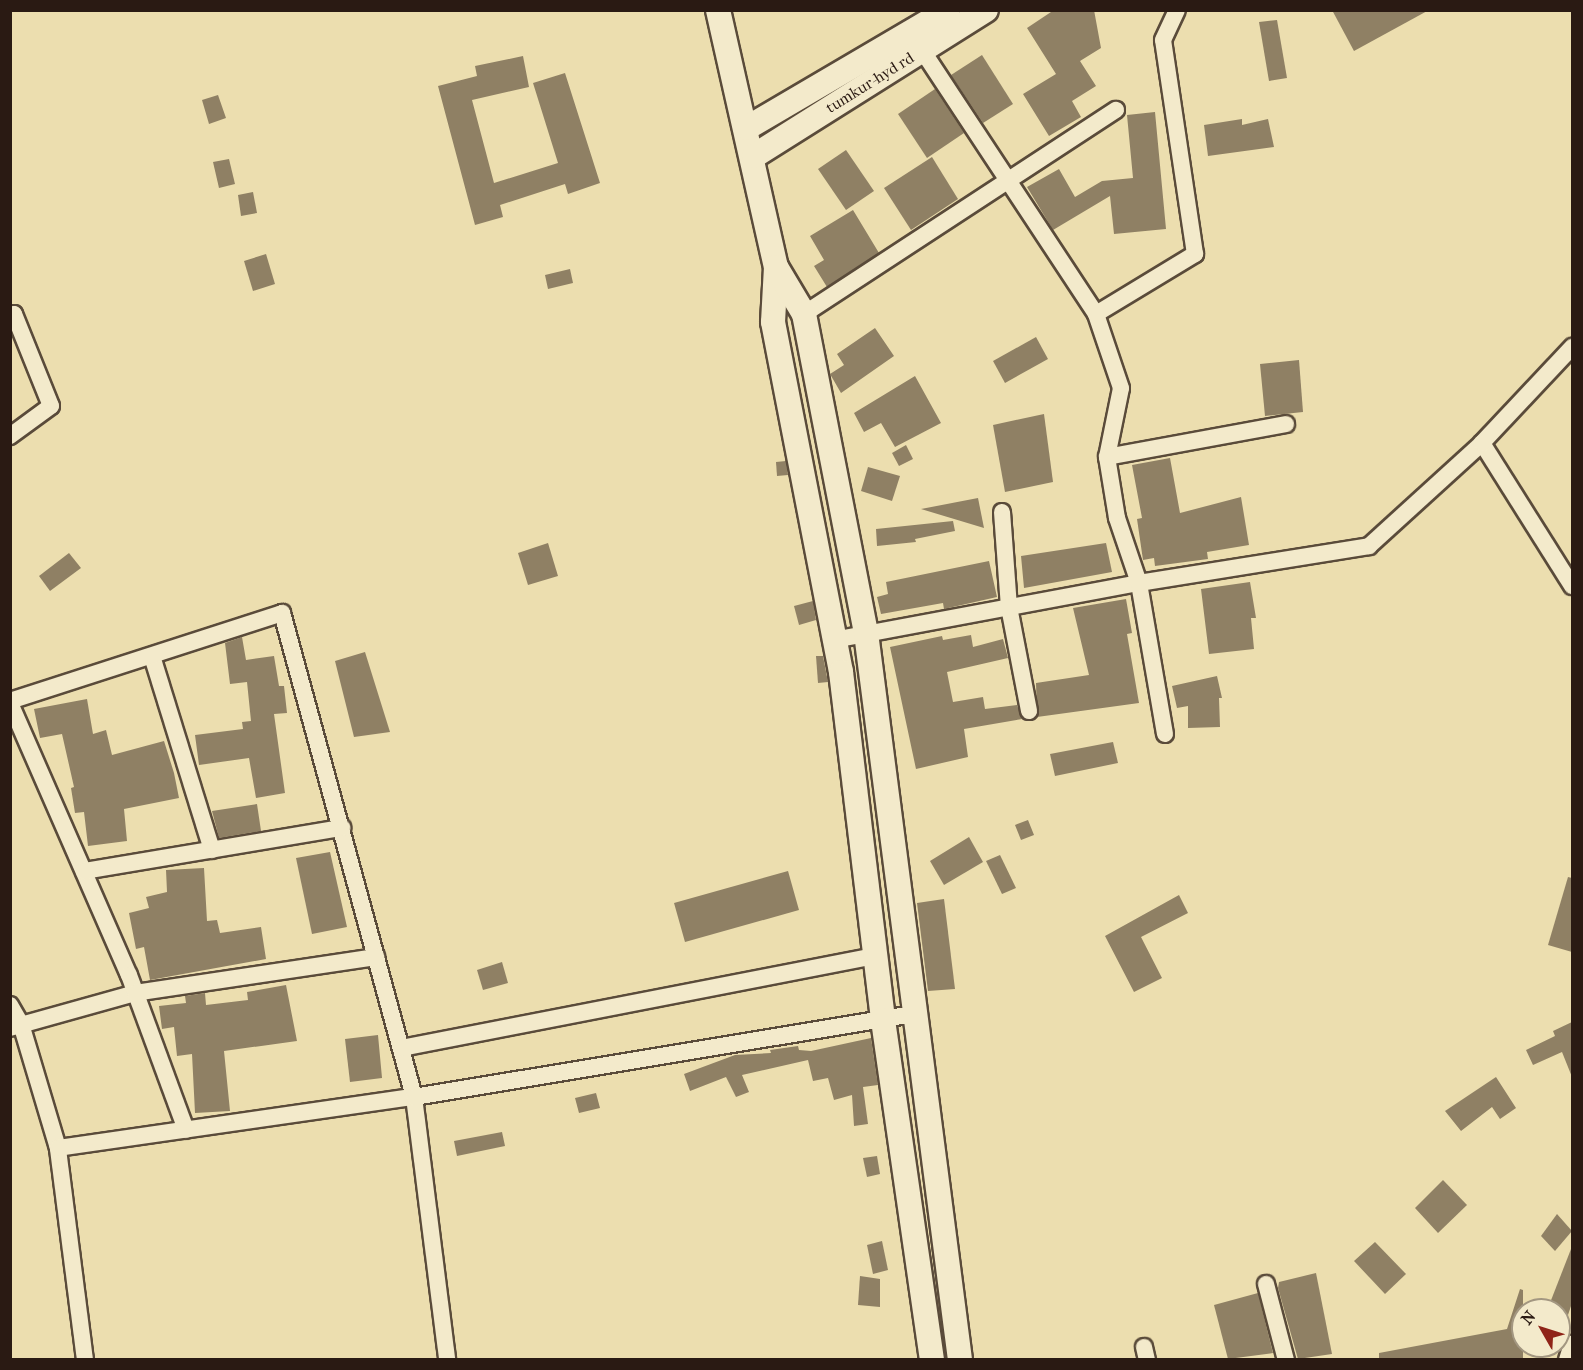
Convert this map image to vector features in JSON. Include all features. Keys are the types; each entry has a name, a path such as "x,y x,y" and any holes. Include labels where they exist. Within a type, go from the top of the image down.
{"main road":[{"path":"718,10 754,156 776,267 772,322 834,640 883,1020 932,1359"},
{"name":"tumkur-hyd rd","path":"747,128 805,97 948,10"},
{"name":"tumkur-hyd rd","path":"754,156 986,10"},
{"path":"776,267 804,314 866,633 960,1359"}],"street":[{"path":"1096,314 1195,254 1163,40 1177,10"},
{"path":"922,50 1096,314 1121,388 1107,457 1117,518 1139,583 1165,734"},
{"path":"804,314 1116,110"},
{"path":"10,436 51,406 12,312"},
{"path":"834,640 1139,583 1369,546 1482,443 1572,347"},
{"path":"1107,457 1286,424"},
{"path":"1482,443 1572,586"},
{"path":"1002,512 1009,607 1029,711"},
{"path":"186,1130 135,993 10,702 282,614 414,1097 447,1359"},
{"path":"152,656 212,850"},
{"path":"84,872 342,828"},
{"path":"401,1048 875,956"},
{"path":"16,1026 135,993 376,957"},
{"path":"10,1005 58,1148 85,1359"},
{"path":"58,1148 414,1097 914,1014"},
{"path":"1266,1284 1286,1359"},
{"path":"1567,1359 1572,1344"}],"building":[{"path":"1054,10 1094,10 1101,48 1080,61 1096,86 1072,101 1081,117 1049,136 1023,94 1056,74 1027,28"},
{"path":"1332,10 1429,10 1354,51"},
{"path":"1277,20 1287,78 1269,81 1259,22"},
{"path":"982,55 1013,104 983,123 951,75"},
{"path":"523,56 529,87 472,100 494,183 558,163 533,83 565,73 600,183 568,194 565,184 500,205 503,217 475,225 438,86 477,76 475,66"},
{"path":"935,89 964,133 927,158 898,114"},
{"path":"218,95 226,118 209,124 202,100"},
{"path":"1155,112 1166,229 1114,234 1110,196 1053,230 1027,187 1059,169 1075,197 1102,181 1133,178 1127,115"},
{"path":"1242,119 1242,125 1268,119 1274,147 1208,156 1204,125"},
{"path":"846,150 874,191 846,210 818,169"},
{"path":"932,157 958,199 911,230 884,188"},
{"path":"229,159 235,184 219,188 213,162"},
{"path":"253,192 257,213 241,216 238,195"},
{"path":"853,210 879,253 827,287 814,266 824,260 810,236"},
{"path":"266,254 275,284 253,291 244,261"},
{"path":"570,269 573,283 548,289 545,275"},
{"path":"875,328 894,356 841,393 830,374 844,365 837,354"},
{"path":"1036,337 1048,359 1005,383 993,361"},
{"path":"1299,360 1303,412 1265,416 1260,364"},
{"path":"915,376 941,423 895,447 881,423 864,432 854,413"},
{"path":"1044,414 1053,482 1005,492 993,425"},
{"path":"906,445 913,459 899,466 892,453"},
{"path":"1170,458 1180,513 1241,497 1249,545 1207,552 1208,559 1155,566 1154,558 1143,560 1137,519 1142,518 1132,465"},
{"path":"786,461 788,475 777,476 776,462"},
{"path":"868,467 900,476 892,501 861,491"},
{"path":"978,498 984,528 921,509"},
{"path":"953,521 955,531 915,539 916,542 877,546 876,529"},
{"path":"548,543 558,576 528,585 518,553"},
{"path":"1106,543 1112,572 1024,588 1021,556"},
{"path":"69,553 81,568 50,591 39,576"},
{"path":"989,561 997,597 944,609 943,603 881,614 877,597 888,594 886,582"},
{"path":"1250,582 1256,618 1251,618 1254,649 1209,654 1201,589"},
{"path":"1126,599 1132,633 1127,634 1139,703 1037,717 1036,683 1089,675 1073,608"},
{"path":"813,601 816,620 799,625 794,606"},
{"path":"971,635 973,647 1003,639 1008,658 947,672 953,702 983,697 985,709 1017,705 1022,719 964,729 968,757 916,769 890,647 942,636 943,640"},
{"path":"242,637 246,660 274,656 279,686 284,686 287,713 274,714 285,793 256,798 249,758 199,765 195,735 243,729 242,722 251,721 247,682 230,684 225,643"},
{"path":"365,652 390,732 354,737 335,661"},
{"path":"816,656 823,656 828,682 818,683"},
{"path":"1217,676 1222,698 1219,698 1220,727 1188,728 1188,706 1177,708 1172,686"},
{"path":"87,699 93,734 106,730 112,755 164,741 174,773 179,798 124,809 127,841 88,846 84,812 75,813 71,788 74,787 62,734 40,738 34,709"},
{"path":"1113,742 1118,763 1055,776 1050,754"},
{"path":"257,804 261,831 219,838 212,811"},
{"path":"1028,820 1034,835 1021,840 1015,825"},
{"path":"969,837 983,862 944,885 930,861"},
{"path":"330,852 347,927 312,934 296,858"},
{"path":"1000,855 1016,888 1002,894 986,861"},
{"path":"204,868 207,921 217,920 220,933 261,927 266,959 150,980 144,947 136,949 129,913 149,908 146,897 167,892 166,870"},
{"path":"788,871 799,910 685,942 674,903"},
{"path":"1568,877 1572,878 1572,952 1548,945"},
{"path":"1179,895 1188,913 1141,937 1162,978 1134,992 1105,936"},
{"path":"944,899 955,989 928,991 917,903"},
{"path":"502,962 508,983 483,990 477,970"},
{"path":"286,985 297,1041 224,1051 230,1111 195,1113 192,1054 177,1056 174,1027 162,1029 159,1006 186,1003 185,996 205,993 206,1005 248,1000 247,992"},
{"path":"1572,1022 1572,1077 1562,1052 1533,1065 1526,1050 1555,1036 1553,1031"},
{"path":"378,1035 382,1078 350,1082 345,1039"},
{"path":"871,1038 878,1085 863,1087 868,1124 854,1126 852,1095 834,1100 828,1078 813,1081 808,1060 742,1075 749,1092 736,1097 726,1077 690,1091 684,1074 735,1055 771,1053 770,1050 798,1046 799,1050 811,1051"},
{"path":"1496,1077 1516,1108 1500,1119 1492,1107 1461,1131 1445,1111"},
{"path":"596,1093 600,1108 579,1113 575,1098"},
{"path":"502,1132 505,1146 457,1156 454,1141"},
{"path":"877,1156 880,1174 867,1177 863,1158"},
{"path":"1443,1180 1467,1205 1438,1233 1415,1208"},
{"path":"1557,1214 1572,1231 1555,1251 1541,1236"},
{"path":"882,1241 888,1270 873,1274 867,1245"},
{"path":"1375,1242 1406,1274 1385,1294 1354,1261"},
{"path":"1571,1249 1572,1303 1571,1306 1571,1298 1552,1298"},
{"path":"1316,1273 1332,1354 1298,1359 1278,1288 1279,1282"},
{"path":"860,1276 880,1279 880,1307 858,1305"},
{"path":"1520,1289 1523,1290 1523,1298 1517,1298"},
{"path":"1258,1293 1273,1353 1228,1359 1214,1305"},
{"path":"1511,1317 1511,1358 1523,1359 1379,1359 1379,1353 1507,1329"}]}
